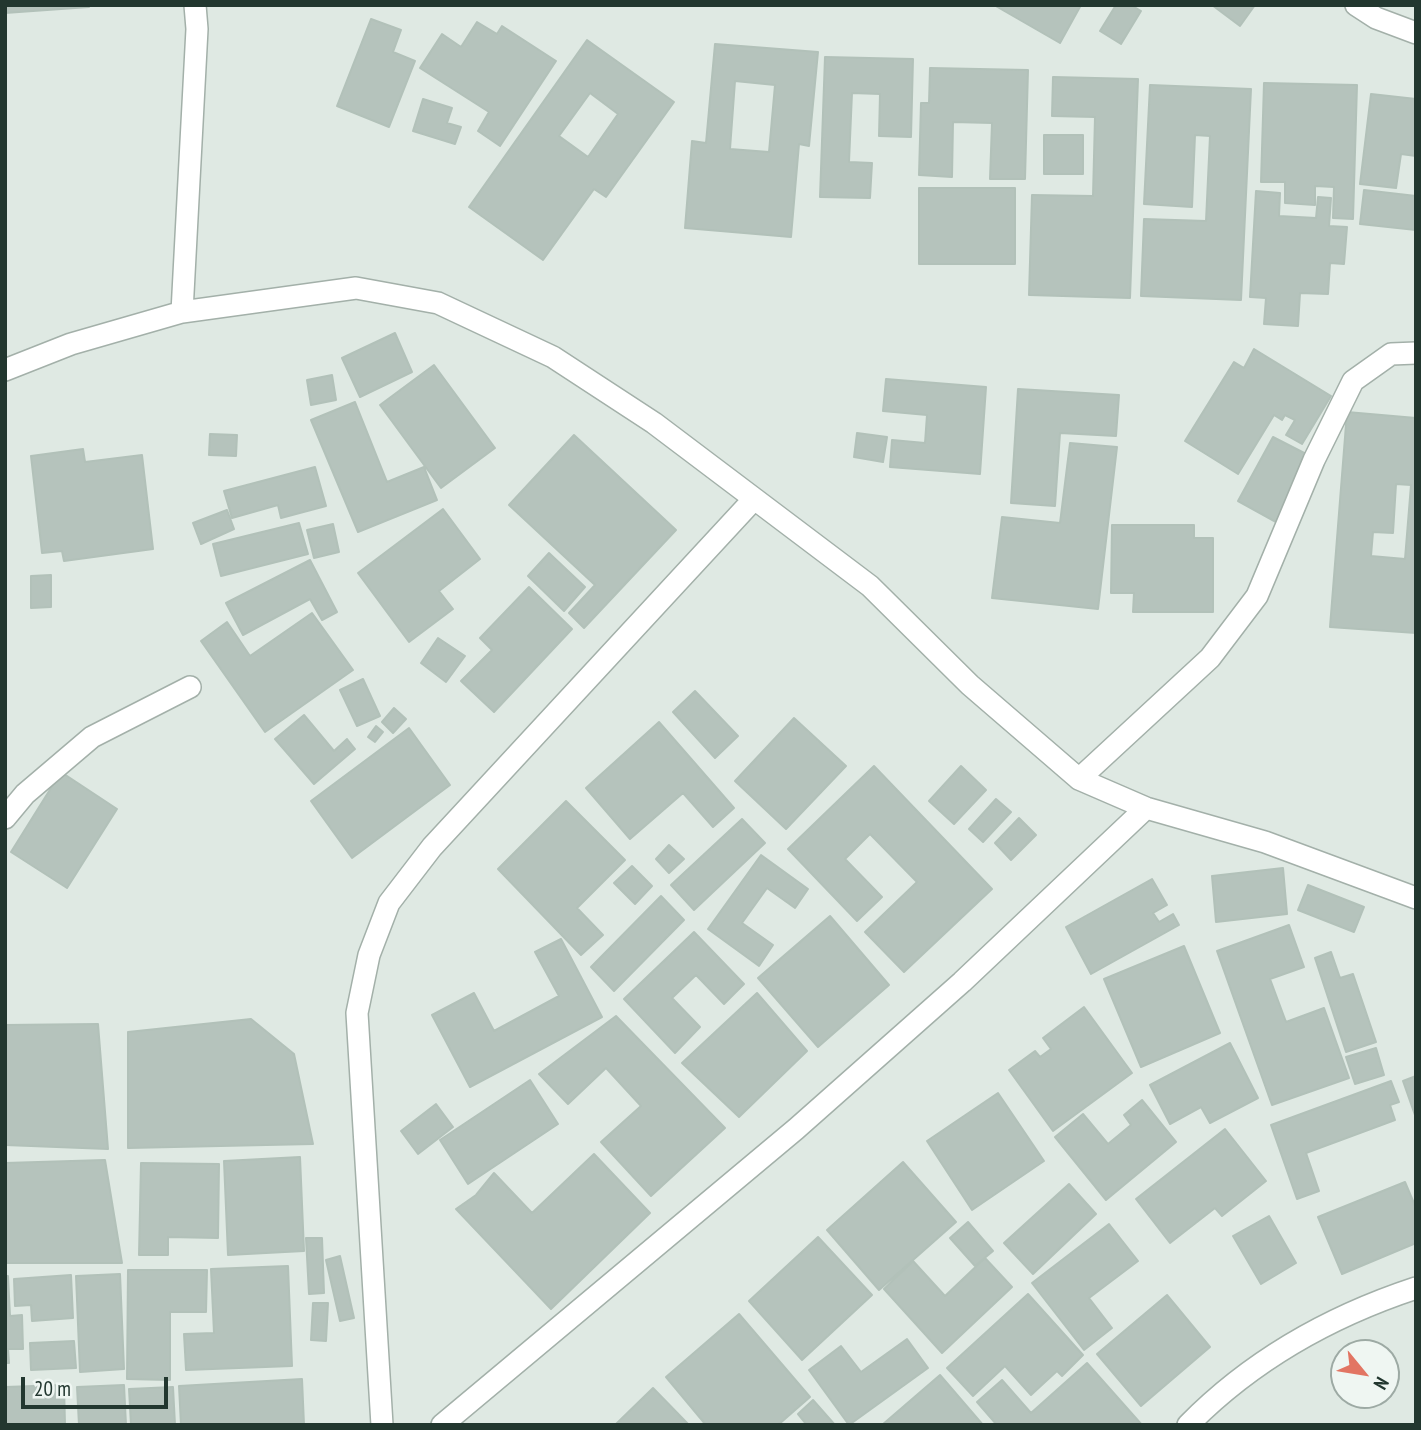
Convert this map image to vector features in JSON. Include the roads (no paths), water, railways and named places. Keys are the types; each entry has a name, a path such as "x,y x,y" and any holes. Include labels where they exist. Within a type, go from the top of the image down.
{"street":[{"path":"182,312 197,29 195,5"},
{"path":"1356,5 1376,18 1416,33"},
{"path":"5,370 71,344 182,312 356,288 438,303 553,357 654,423 870,586 970,685 1079,779 1146,808 1265,842 1416,898"},
{"path":"1079,779 1210,658 1256,596 1314,460 1353,381 1391,354 1416,353"},
{"path":"382,1425 358,1013 369,955 388,904 432,847 754,499"},
{"path":"5,818 25,794 92,737 190,687"},
{"path":"442,1425 796,1129 962,982 1146,808"},
{"path":"1188,1425 1223,1389 1299,1339 1365,1305 1416,1288"}]}
